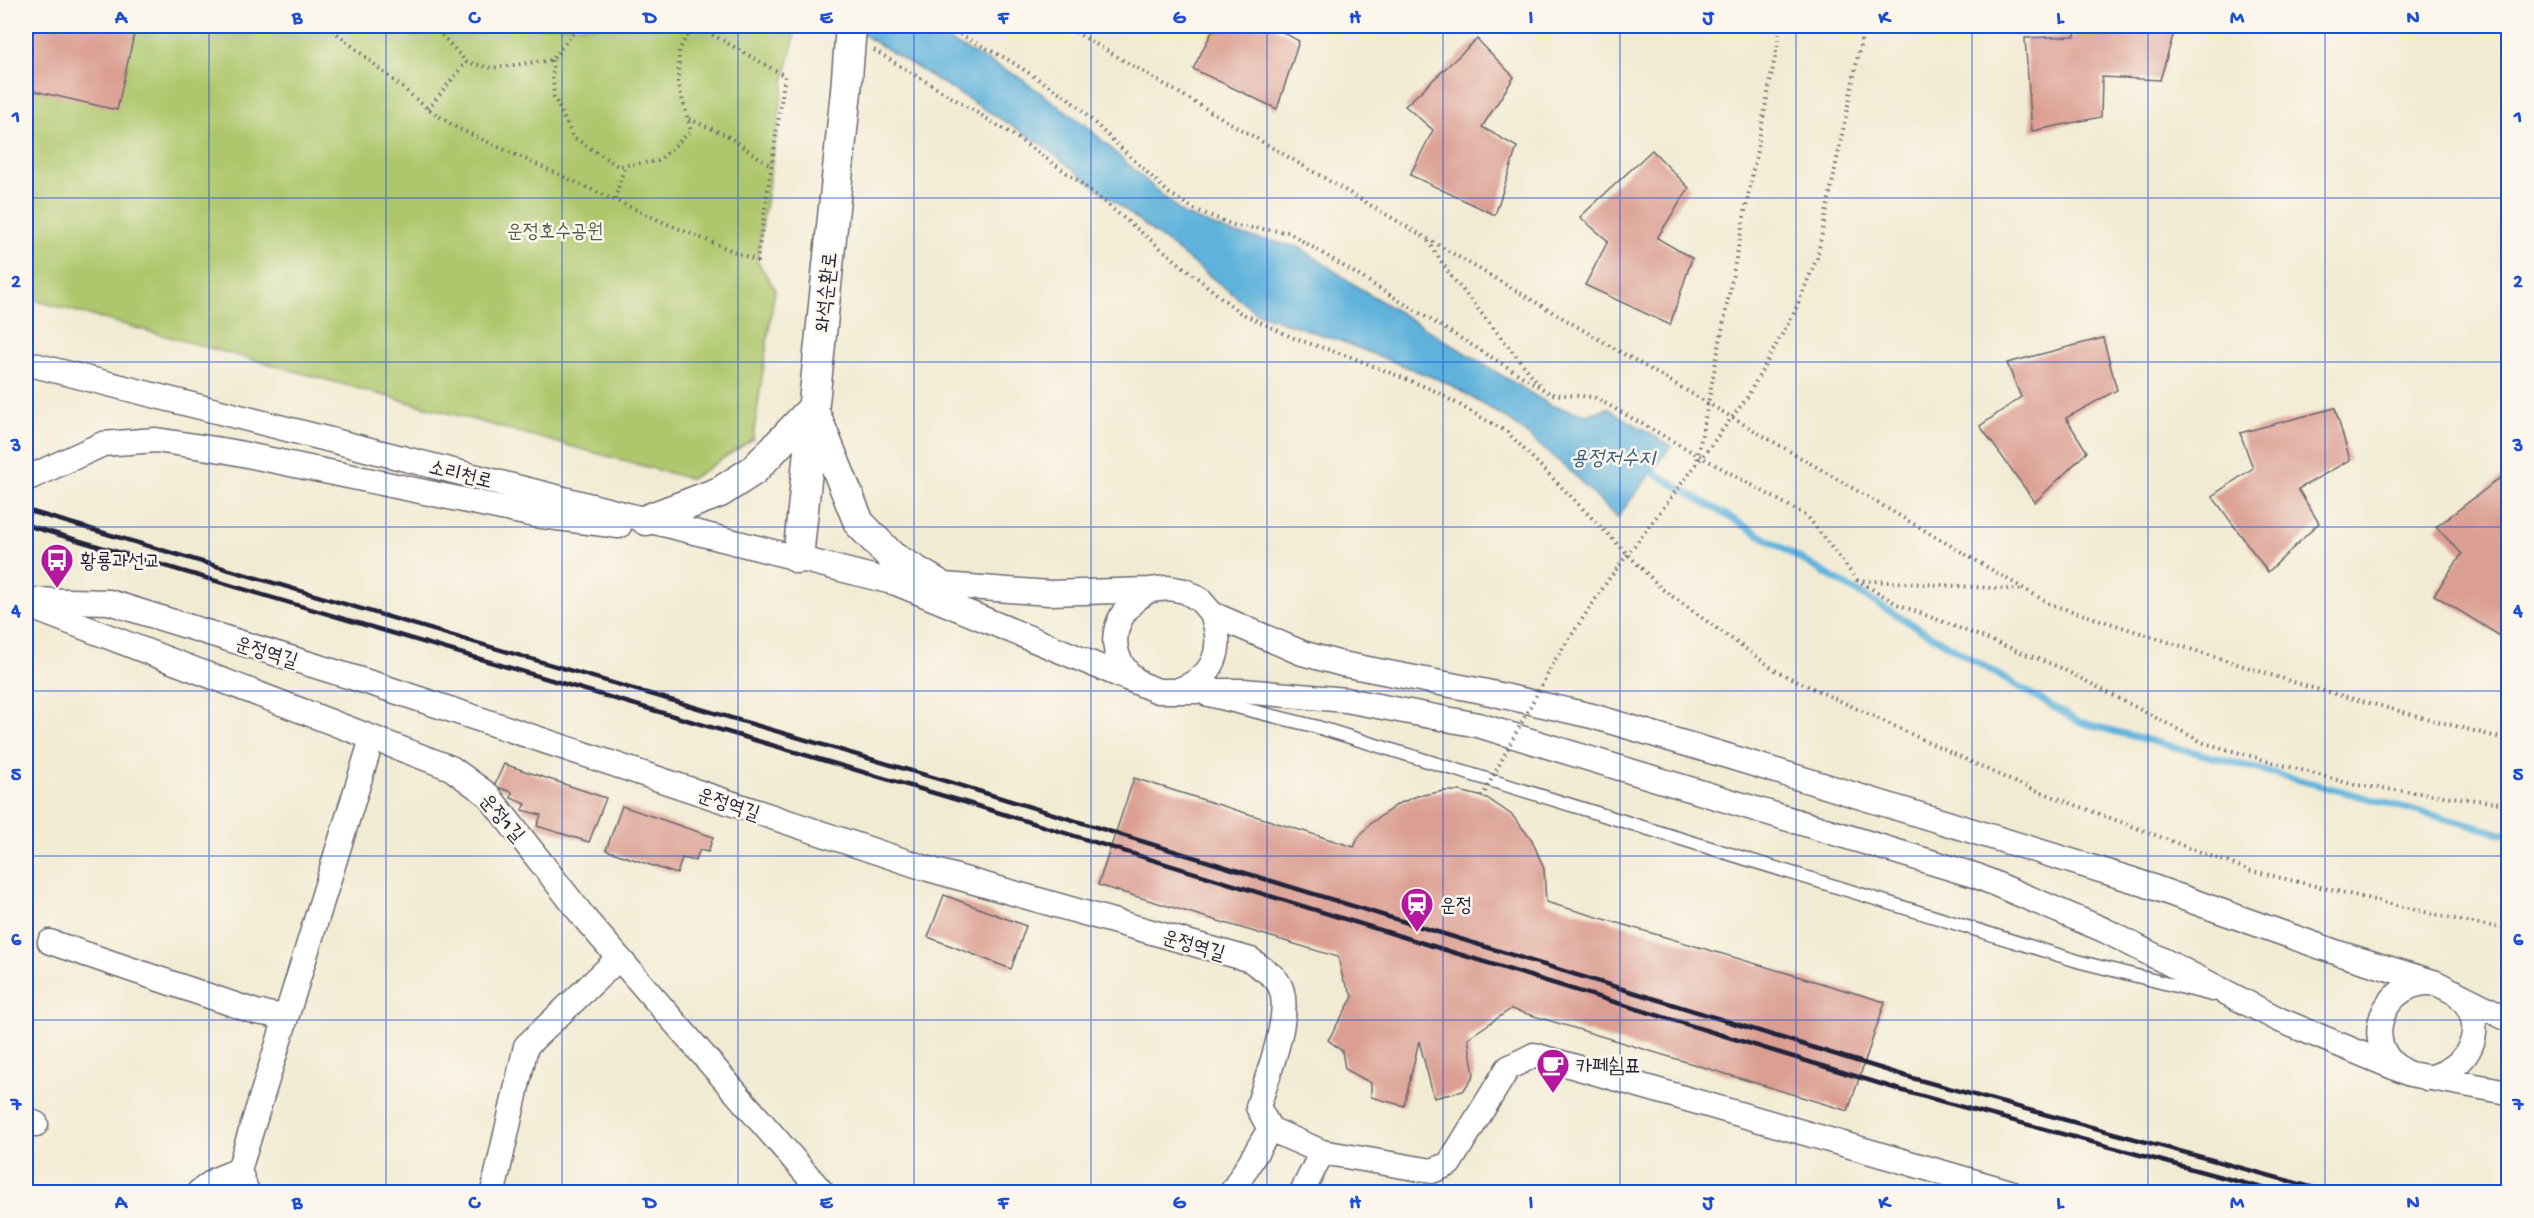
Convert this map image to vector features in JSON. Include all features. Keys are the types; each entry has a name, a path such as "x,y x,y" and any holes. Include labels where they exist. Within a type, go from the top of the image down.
{"street":[{"name":"와석순환로","path":"798,558 846,91 858,35"},
{"name":"소리천로","path":"26,363 896,583"},
{"path":"646,520 720,492 754,470 813,408 859,523 892,557 936,583"},
{"path":"26,479 103,444 156,440 228,451 535,515 734,542"},
{"path":"896,583 936,583 1049,593 1168,588 1185,591 1200,600 1212,614 1218,631 1218,648 1213,664 1203,677 1189,686 1174,691"},
{"path":"896,583 1158,691 1243,691 1346,700 1478,725 1977,876 2104,930 2280,1020 2417,1076 2508,1092"},
{"path":"1142,686 1129,675 1120,662 1115,646 1116,628 1123,612 1135,599 1150,590"},
{"name":"운정1길","path":"26,602 451,768 488,795 619,958 822,1192"},
{"name":"운정역길","path":"26,602 109,602 377,685 925,868 1251,960 1278,981 1285,1000 1280,1032 1258,1107 1270,1129"},
{"path":"1212,614 1302,653 1342,664 1482,691 1592,716 2133,880 2341,954 2443,986 2508,1019"},
{"path":"247,1192 239,1170 372,739"},
{"path":"50,942 256,1012 286,1017"},
{"path":"493,1192 526,1046 619,958"},
{"path":"2421,983 2443,986 2463,999 2471,1012 2474,1027 2472,1042 2466,1057 2455,1068 2441,1076 2417,1076 2396,1066 2386,1054 2380,1039 2380,1023 2385,1008 2400,991 2421,983"},
{"path":"1232,1192 1270,1129 1322,1152 1431,1172 1449,1164 1508,1068 1534,1055 1983,1189 2010,1192"},
{"path":"1302,1192 1322,1152"},
{"path":"797,1164 801,1192"},
{"path":"199,1192 217,1179 239,1170"}],"lane":[{"path":"1174,691 1314,726 2081,962 2248,1004"}],"path":[{"path":"328,26 428,109 457,128 665,223 757,261 785,76 695,26 679,50 678,83 691,131 658,161 618,166 573,137 554,97 552,60 579,26"},
{"path":"434,26 466,62 491,68 552,60"},
{"path":"944,26 1007,59 1068,98 1169,193 1194,209 1236,226 1287,232 1551,394 1594,397 1807,516 1857,580 1896,604 2059,667 2204,743 2355,785 2508,804"},
{"path":"1065,26 2050,604 2309,687 2508,740"},
{"path":"1696,466 1781,26"},
{"path":"1482,797 1555,660 1609,579 1746,399 1794,313 1817,258 1864,26"},
{"path":"858,35 1007,131 1077,180 1239,312 1296,339 1351,357 1432,390 1507,432 1662,589 1778,672 2013,780 2248,870 2467,922 2508,929"},
{"path":"428,109 466,62"},
{"path":"688,118 726,135 771,166"},
{"path":"615,199 625,165"},
{"path":"1426,239 1451,276 1541,387"},
{"path":"1857,580 2027,591"}],"green space":[{"name":"운정호수공원","path":"26,26 797,26 785,76 757,261 775,289 753,439 691,479 26,298"}],"water":[{"name":"용정저수지","path":"849,26 920,26 1017,76 1084,124 1183,214 1232,233 1299,247 1361,289 1550,405 1587,415 1607,408 1671,446 1617,518 1569,470 1508,419 1447,383 1340,341 1257,313 1038,142"}],"building":[{"path":"26,26 115,26 135,30 117,110 26,89"},
{"path":"1215,26 1272,26 1299,41 1277,109 1193,69"},
{"path":"2076,26 2164,26 2175,29 2160,80 2102,77 2101,117 2032,131 2025,38 2075,36"},
{"path":"1477,39 1514,77 1482,127 1517,147 1495,215 1410,175 1433,130 1405,106"},
{"path":"1652,150 1689,188 1657,238 1692,258 1670,325 1585,285 1608,241 1580,217"},
{"path":"2103,338 2117,390 2066,418 2087,452 2035,502 1980,426 2021,397 2007,363"},
{"path":"2335,408 2350,460 2298,489 2319,523 2268,572 2212,496 2253,468 2240,433"},
{"path":"2508,472 2508,641 2434,595 2462,554 2436,527"},
{"path":"504,764 606,798 589,842 537,826 541,815 522,810 526,804 511,798 512,792 494,786"},
{"path":"1134,778 1354,847 1358,838 1371,823 1398,804 1417,796 1444,791 1460,791 1487,798 1512,815 1532,840 1544,869 1546,902 1885,1002 1848,1111 1511,1009 1468,1038 1474,1075 1463,1091 1434,1098 1419,1041 1404,1106 1371,1097 1371,1083 1345,1069 1342,1051 1328,1040 1353,997 1343,979 1338,957 1098,885"},
{"path":"622,806 713,837 708,852 700,850 695,861 682,858 677,874 606,850"},
{"path":"944,895 1026,926 1011,969 928,937"}],"waterway":[{"path":"1644,467 2079,722 2508,835"}],"railway":[{"path":"26,510 959,785 1912,1078 2329,1192"},
{"path":"26,525 961,801 1907,1092 2277,1192"}],"place":[{"name":"황룡과선교","path":"57,589"},
{"name":"운정","path":"1417,933"},
{"name":"카페쉼표","path":"1553,1094"}]}
